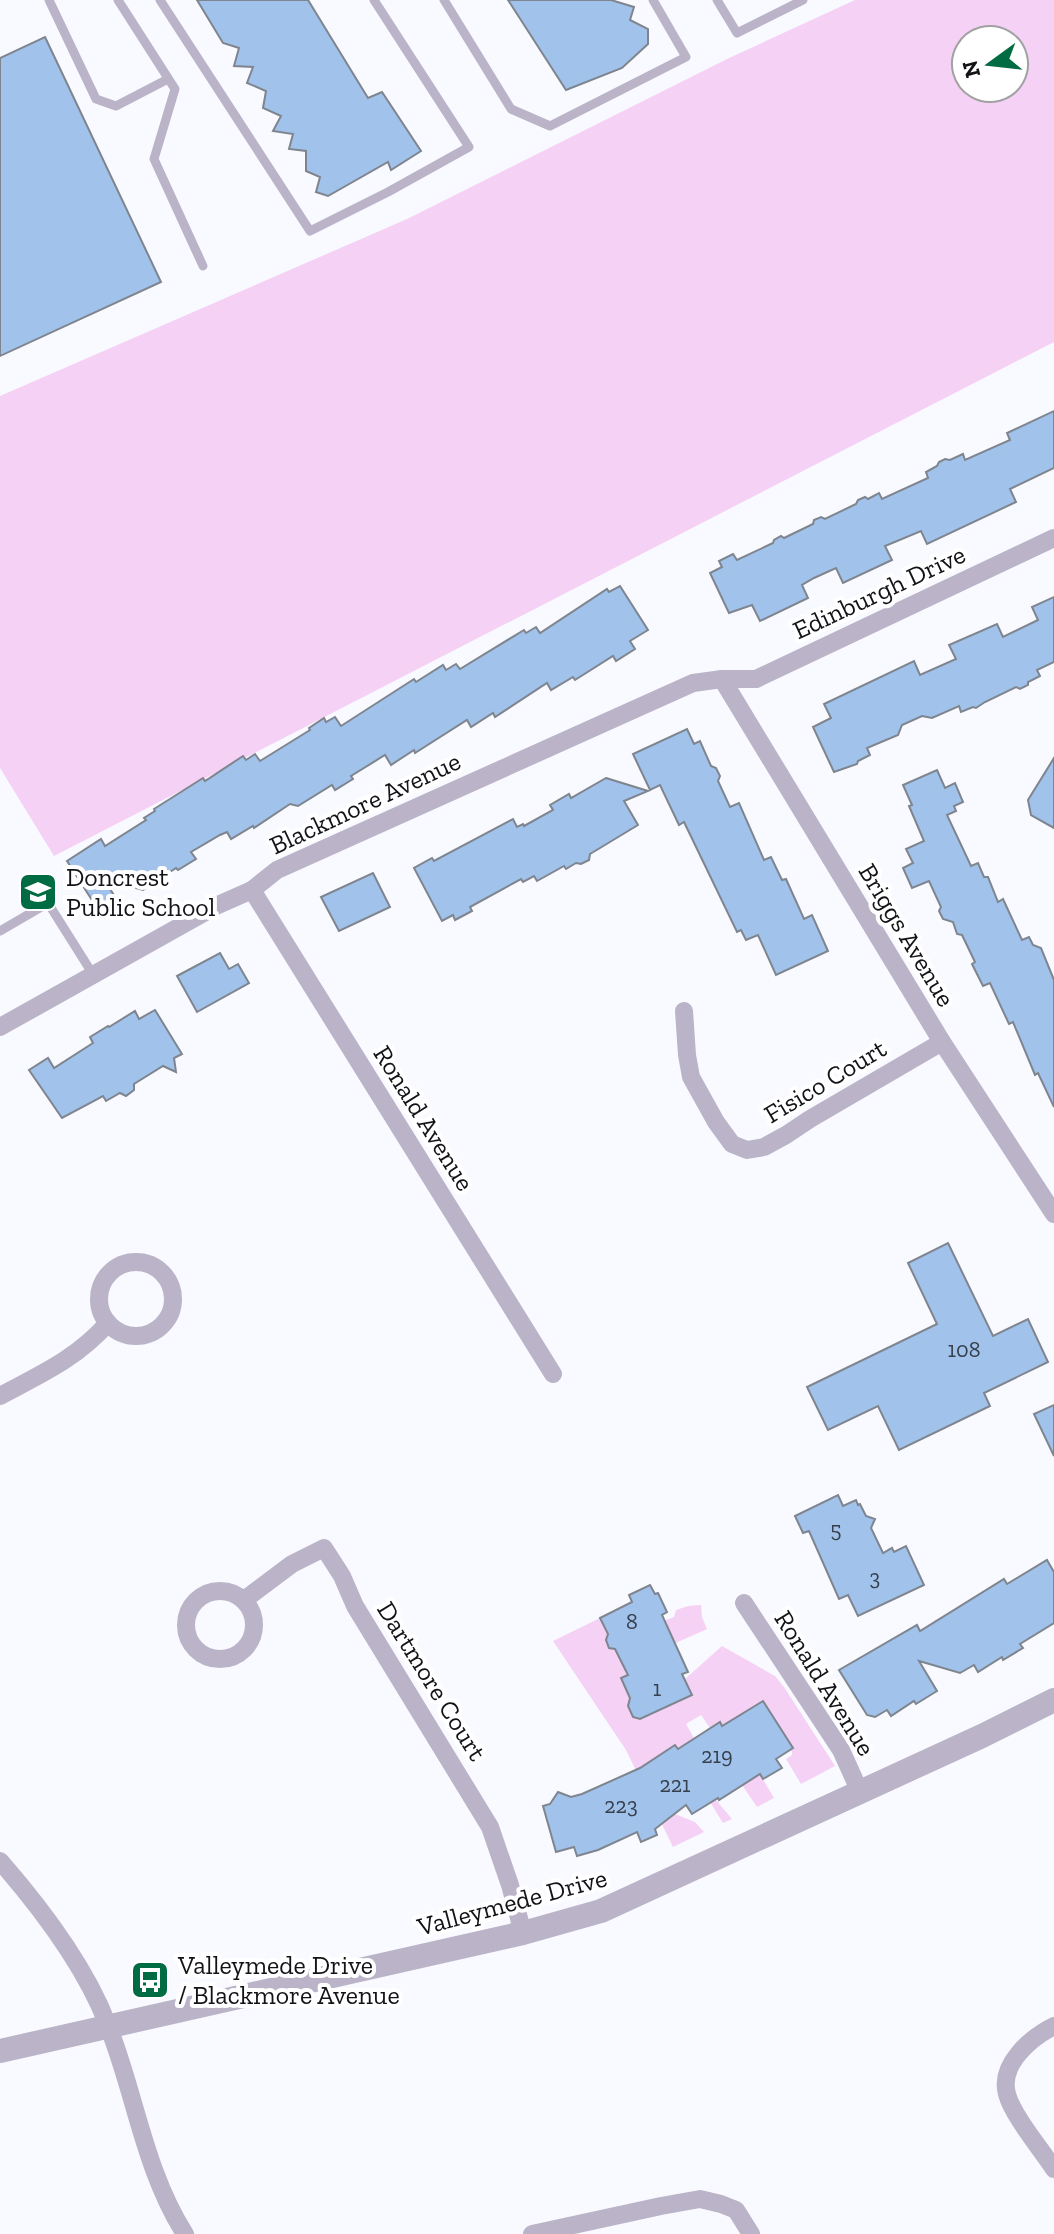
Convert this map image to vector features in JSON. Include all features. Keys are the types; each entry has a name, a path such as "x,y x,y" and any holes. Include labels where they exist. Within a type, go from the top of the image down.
{"street":[{"name":"Edinburgh Drive","path":"722,679 756,679 1054,538"},
{"name":"Blackmore Avenue","path":"0,1027 218,905 252,890 277,870 693,683 722,679"},
{"name":"Briggs Avenue","path":"722,679 942,1042 1054,1214"},
{"name":"Ronald Avenue","path":"252,890 553,1374"},
{"name":"Fisico Court","path":"684,1011 691,1077 732,1144 747,1150 764,1147 786,1135 942,1042"},
{"path":"138,1262 160,1271 168,1280 173,1304 170,1316 153,1333 129,1335 117,1331 108,1323 102,1313 101,1289 115,1269 138,1262"},
{"path":"0,1396 70,1359 108,1323"},
{"name":"Dartmore Court","path":"244,1600 292,1564 324,1548 342,1576 355,1606 490,1827 523,1933"},
{"name":"Ronald Avenue","path":"744,1603 841,1750 860,1792"},
{"name":"Valleymede Drive","path":"0,2051 523,1933 601,1911 1054,1700"},
{"path":"0,1861 38,1905 96,1995 109,2026 143,2139 171,2212 185,2234"},
{"path":"1054,2026 1023,2049 1008,2069 1007,2093 1019,2117 1054,2169"},
{"path":"532,2234 700,2199 736,2210 751,2234"}],"lane":[{"path":"49,0 96,99 116,106 168,79"},
{"path":"118,0 175,89 154,159 203,266"},
{"path":"160,0 310,231 469,147 374,0"},
{"path":"444,0 511,109 550,126 686,57 653,0"},
{"path":"717,0 737,33 803,0"},
{"path":"0,931 48,903 94,976"}],"shaded area":[{"path":"855,0 1054,0 1054,342 54,856 0,768 0,396 407,219 727,59"},
{"path":"701,1605 707,1629 642,1658 628,1706 633,1717 640,1719 692,1695 685,1679 722,1646 775,1676 835,1766 801,1784 786,1759 792,1752 762,1701 729,1722 774,1798 757,1807 742,1785 744,1780 719,1723 710,1728 701,1715 686,1724 694,1738 686,1744 718,1798 716,1800 732,1819 723,1823 675,1745 675,1814 695,1822 704,1832 673,1847 626,1750 553,1641 600,1618 608,1634 606,1640 609,1647 615,1649 620,1658 661,1622 674,1617 676,1610"}],"building":[{"path":"197,0 308,0 368,98 382,92 421,151 391,170 388,162 328,196 316,192 320,177 306,171 306,151 289,149 293,134 273,131 281,116 263,108 266,91 247,83 253,67 234,66 239,48 223,43"},
{"path":"508,0 611,0 634,7 630,20 648,29 648,44 622,68 566,90"},
{"path":"45,37 161,282 0,356 0,58"},
{"path":"1054,411 1054,468 1010,489 1016,502 927,544 921,531 885,546 892,560 843,583 836,568 814,578 802,585 808,598 760,621 752,605 729,613 710,573 722,567 719,561 733,554 737,560 865,497 868,499 879,493 882,499 928,478 926,472 939,462 963,454 965,460 1010,440 1007,433"},
{"path":"620,586 648,630 630,641 635,649 616,661 613,656 575,680 573,677 551,690 547,683 495,717 493,713 471,727 467,720 391,765 385,755 335,790 332,785 298,806 290,804 231,839 227,832 220,835 191,852 196,859 143,890 104,879 115,897 97,908 67,861 101,839 105,846 146,820 144,818 154,809 243,756 246,760 255,754 260,761 324,718 326,722 335,717 341,726 414,679 416,682 443,665 446,670 456,664 460,669 524,630 526,633 536,627 540,633 607,589 609,592"},
{"path":"1054,597 1054,662 1037,670 1040,676 1020,689 1016,687 976,708 961,712 959,706 932,718 922,716 902,725 898,735 867,748 870,755 857,764 834,772 813,727 831,718 824,704 914,661 920,675 956,659 949,645 997,624 1003,637 1038,620 1032,607"},
{"path":"687,729 694,744 700,741 711,766 716,768 720,776 718,781 730,807 739,803 764,860 771,857 782,880 786,879 804,919 812,915 828,951 776,975 758,935 746,940 741,930 737,932 684,822 679,825 660,785 650,790 633,754"},
{"path":"1054,758 1054,828 1031,815 1028,800"},
{"path":"937,770 945,788 955,783 963,802 954,806 956,811 947,815 971,866 978,863 984,877 988,877 998,902 1003,899 1022,940 1029,937 1033,945 1041,948 1054,980 1054,1107 1038,1073 1035,1075 1013,1022 1009,1024 990,983 983,986 962,935 957,934 953,922 943,919 929,881 912,888 903,868 913,863 906,849 924,841 903,785"},
{"path":"606,778 648,791 624,801 638,825 590,854 589,860 581,864 576,863 566,869 564,866 537,881 534,876 523,882 521,879 470,907 472,911 455,920 453,915 442,921 414,868 432,858 434,861 513,819 517,827 524,826 553,810 550,805 569,794 571,798"},
{"path":"373,873 390,907 339,931 321,897"},
{"path":"220,953 229,969 238,964 249,983 197,1012 177,976"},
{"path":"155,1010 182,1054 174,1058 176,1072 163,1066 134,1084 134,1090 126,1096 120,1093 106,1101 103,1096 62,1118 29,1070 48,1058 54,1068 93,1043 90,1037 108,1026 135,1011 139,1019"},
{"path":"948,1243 993,1336 1028,1319 1048,1362 984,1393 990,1406 899,1450 878,1406 828,1430 807,1387 937,1324 908,1263"},
{"path":"1054,1405 1054,1456 1034,1414"},
{"path":"838,1495 843,1506 856,1500 866,1516 875,1519 871,1528 883,1553 906,1546 924,1585 858,1616 848,1595 839,1599 809,1531 803,1533 795,1516"},
{"path":"1047,1560 1054,1572 1054,1623 1020,1644 1023,1648 978,1672 974,1665 960,1673 919,1661 937,1691 891,1716 887,1710 875,1717 867,1715 839,1670 917,1625 920,1631 1004,1579 1007,1584"},
{"path":"650,1585 655,1594 658,1593 667,1612 662,1615 688,1672 682,1674 692,1695 640,1719 633,1717 628,1706 630,1698 621,1678 628,1675 615,1649 609,1648 606,1640 608,1634 600,1618 632,1602 629,1595"},
{"path":"763,1701 793,1748 776,1759 782,1768 763,1779 760,1774 692,1814 686,1805 655,1829 657,1835 641,1842 637,1832 577,1856 574,1847 556,1852 543,1806 550,1804 558,1792 571,1797 582,1794 640,1768 675,1745 678,1749 720,1722 722,1726"}],"place":[{"name":"Doncrest Public School","path":"38,892"},
{"name":"Valleymede Drive / Blackmore Avenue","path":"150,1980"}]}
